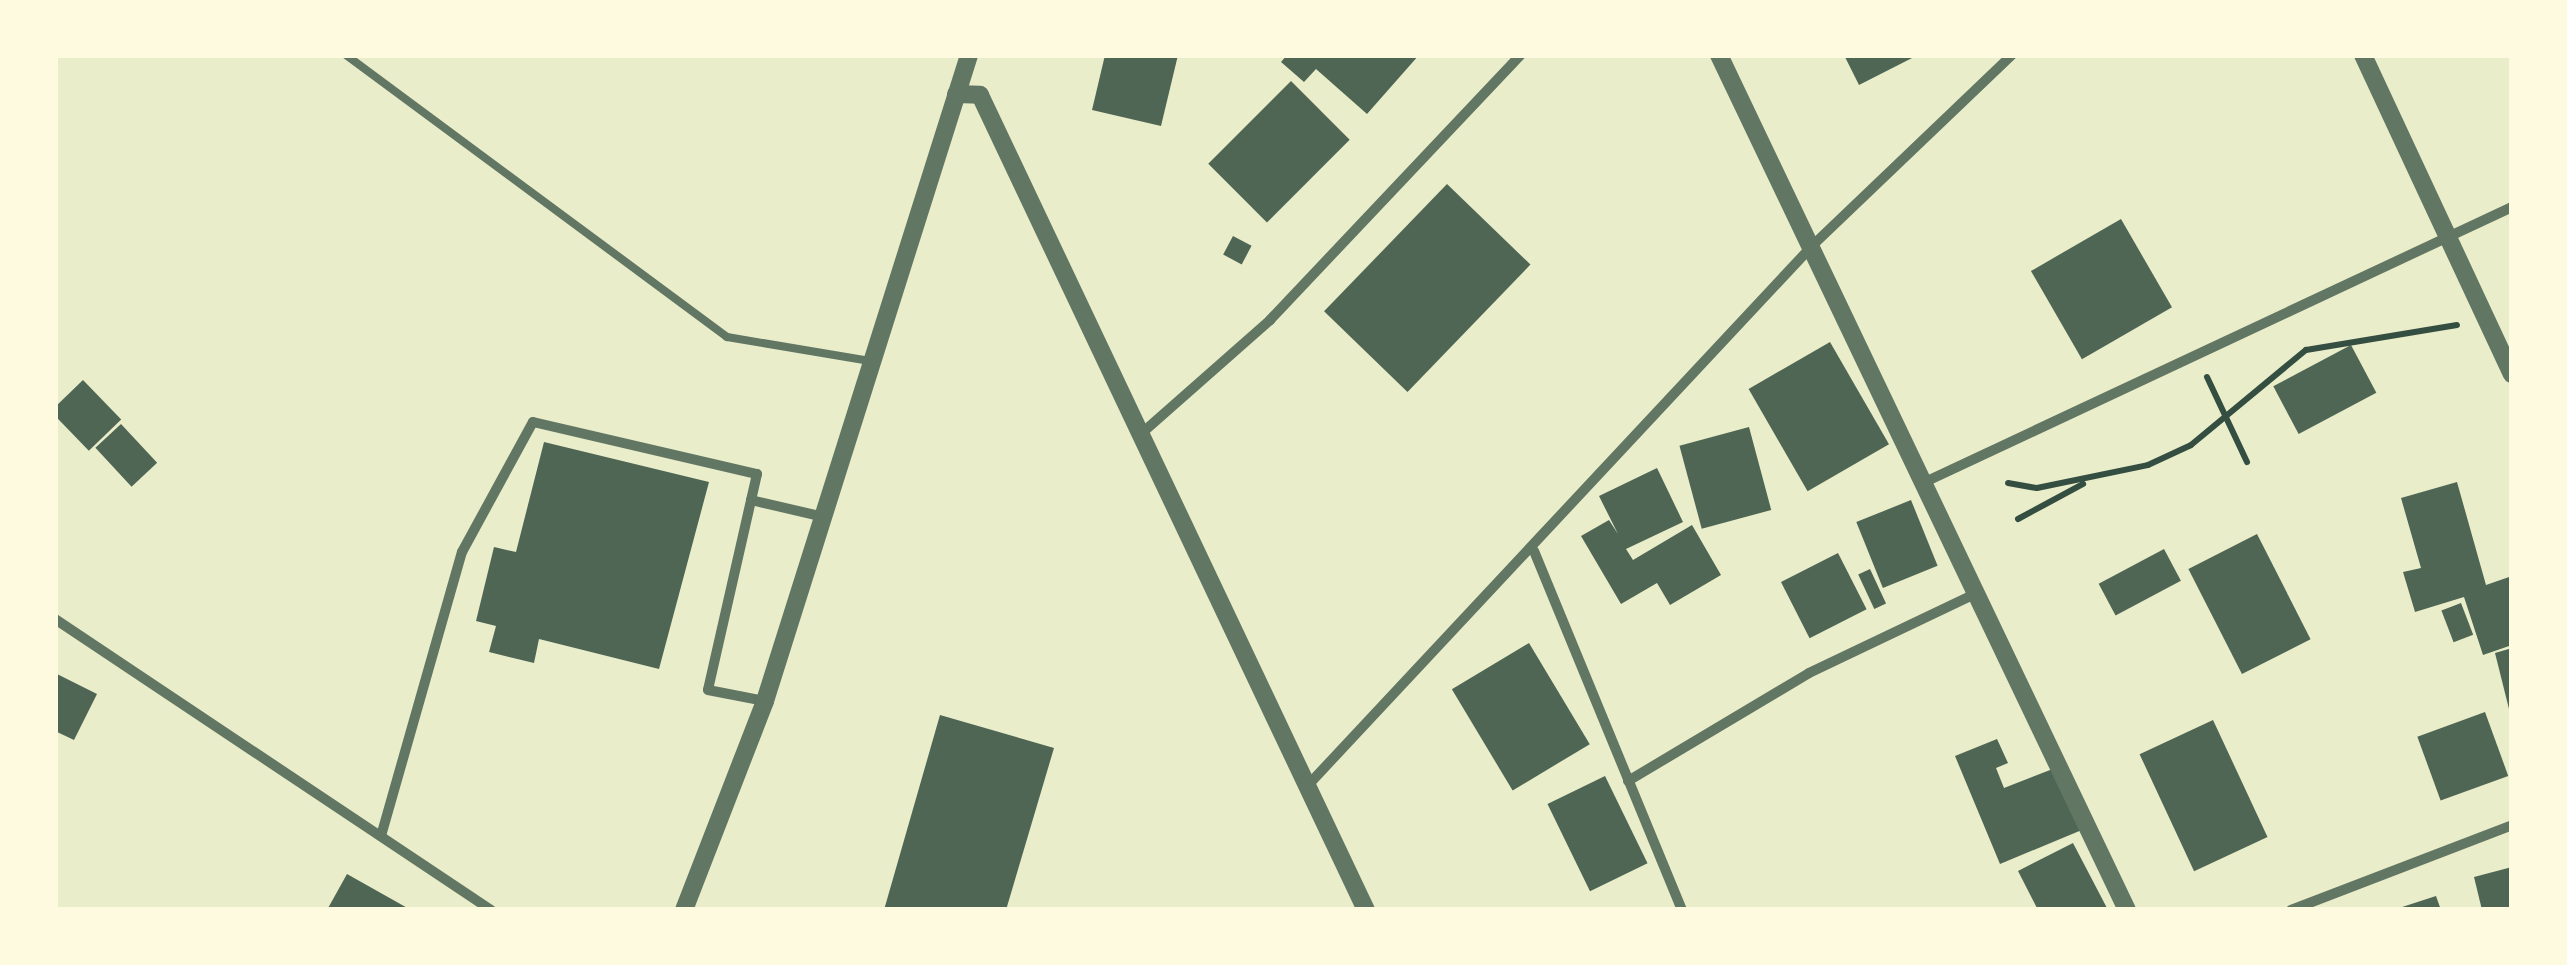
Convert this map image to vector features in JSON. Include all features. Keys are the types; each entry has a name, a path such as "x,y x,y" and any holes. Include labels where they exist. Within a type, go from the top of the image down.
{"street":[{"path":"684,910 765,701 820,516 969,55"},
{"path":"1142,433 1270,320 1521,55"},
{"path":"1719,55 1813,245 2127,910"},
{"path":"1310,782 1534,551 1813,245 2012,55"},
{"path":"2363,55 2512,374"},
{"path":"956,94 980,95 1310,782 1366,910"},
{"path":"1925,482 2512,208"},
{"path":"382,836 462,552 533,422 756,474 708,690 765,701"},
{"path":"751,500 820,516"},
{"path":"1534,551 1682,910"},
{"path":"1628,781 1810,673 1977,594"},
{"path":"55,618 491,910"},
{"path":"2291,910 2512,825"}],"lane":[{"path":"346,55 727,337 870,361"}],"path":[{"path":"2018,519 2088,480 2191,446 2228,417 2280,365 2330,340 2458,325"},
{"path":"2202,368 2247,462"},
{"path":"2008,484 2088,480"}],"building":[{"path":"1105,55 1178,55 1161,126 1092,110"},
{"path":"1287,55 1419,55 1367,114 1316,69 1304,82 1281,62"},
{"path":"1844,55 1918,55 1859,85"},
{"path":"1291,81 1350,140 1267,222 1208,164"},
{"path":"1447,184 1530,265 1407,392 1324,311"},
{"path":"2121,219 2172,307 2082,359 2031,271"},
{"path":"1233,236 1252,246 1242,264 1223,255"},
{"path":"1830,342 1889,444 1808,491 1749,389"},
{"path":"2351,345 2376,393 2299,434 2273,386"},
{"path":"83,380 121,420 89,451 55,416 55,407"},
{"path":"121,424 157,463 132,487 95,448"},
{"path":"1749,427 1771,510 1702,529 1679,446"},
{"path":"544,442 709,482 659,669 539,639 534,663 489,652 496,626 476,621 494,547 516,552"},
{"path":"1657,468 1683,522 1626,549 1633,560 1692,525 1721,575 1670,605 1657,583 1621,604 1581,536 1609,520 1618,534 1599,496"},
{"path":"2457,482 2486,585 2512,576 2512,645 2483,655 2464,597 2415,612 2403,572 2421,568 2401,498"},
{"path":"1911,500 1938,566 1883,588 1856,522"},
{"path":"2257,534 2311,639 2242,674 2188,569"},
{"path":"2164,549 2181,581 2116,616 2099,584"},
{"path":"1838,553 1867,609 1810,638 1781,582"},
{"path":"1870,569 1886,603 1874,609 1858,574"},
{"path":"2461,603 2473,635 2454,642 2441,611"},
{"path":"1529,643 1590,744 1513,790 1452,689"},
{"path":"2512,648 2512,717 2511,717 2495,653"},
{"path":"55,673 97,694 74,740 55,731"},
{"path":"2485,712 2508,776 2441,801 2417,737"},
{"path":"940,715 1054,748 1006,910 884,910"},
{"path":"2213,720 2268,837 2194,871 2140,754"},
{"path":"1997,739 2008,763 1996,768 2004,788 2063,765 2089,827 2000,864 1955,756"},
{"path":"1605,776 1648,863 1590,891 1547,804"},
{"path":"2073,843 2108,910 2038,910 2018,871"},
{"path":"2512,867 2512,910 2482,910 2474,877"},
{"path":"347,874 411,910 327,910"},
{"path":"2436,896 2441,910 2396,910 2396,909"}]}
